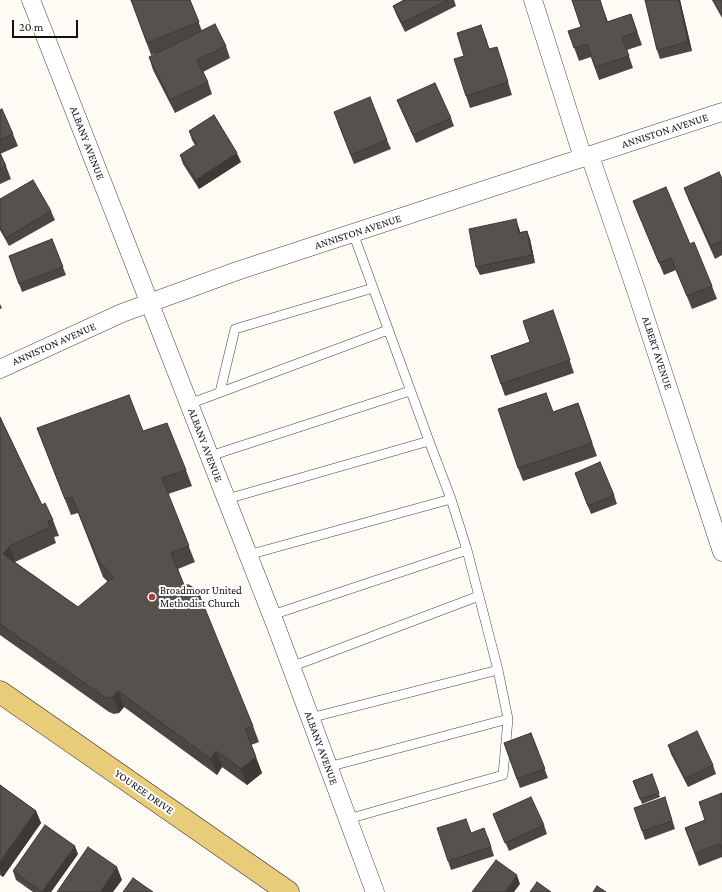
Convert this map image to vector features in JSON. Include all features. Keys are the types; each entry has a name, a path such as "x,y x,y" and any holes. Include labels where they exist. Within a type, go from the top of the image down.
{"main road":[{"name":"YOUREE DRIVE","path":"0,692 288,892"}],"street":[{"name":"ALBANY AVENUE","path":"31,0 272,615 375,892"},
{"name":"ALBERT AVENUE","path":"533,0 586,156 636,290 722,552"},
{"name":"ANNISTON AVENUE","path":"0,369 122,313 237,271 722,112"}],"lane":[{"path":"348,819 503,774 508,719 498,670 479,596 467,550 451,499 353,233"},
{"path":"220,392 235,329 373,288"},
{"path":"189,404 388,330"},
{"path":"210,456 410,391"},
{"path":"227,499 429,441"},
{"path":"248,554 451,499"},
{"path":"272,615 467,550"},
{"path":"291,667 479,596"},
{"path":"310,718 498,670"},
{"path":"328,767 508,719"}],"building":[{"path":"131,0 190,0 199,22 147,43"},
{"path":"404,0 448,0 402,23 393,6"},
{"path":"572,0 600,0 607,22 631,14 637,32 622,37 629,56 595,67 587,44 574,48 568,31 581,27"},
{"path":"645,0 679,0 688,42 657,50"},
{"path":"713,0 722,0 722,15"},
{"path":"215,24 226,46 197,60 208,82 170,100 149,57"},
{"path":"481,25 489,49 497,47 508,82 466,96 454,59 464,56 457,33"},
{"path":"435,83 451,118 413,135 397,100"},
{"path":"370,97 387,140 351,155 334,112"},
{"path":"2,109 13,134 0,140 0,110"},
{"path":"214,115 237,153 196,180 180,155 197,144 189,131"},
{"path":"0,153 6,166 0,169"},
{"path":"719,172 722,179 722,241 711,246 684,188"},
{"path":"33,180 51,211 6,238 0,227 0,199"},
{"path":"666,187 690,244 694,242 712,286 687,296 671,258 659,263 633,201"},
{"path":"516,219 519,233 527,231 532,255 476,267 469,229"},
{"path":"52,239 63,267 19,284 9,256"},
{"path":"553,310 570,360 501,384 491,356 530,342 523,321"},
{"path":"546,393 553,412 578,403 592,443 518,468 498,409"},
{"name":"Broadmoor United Methodist Church","path":"129,395 143,431 167,423 186,470 162,478 189,546 171,553 184,585 189,585 197,590 199,594 253,726 245,729 256,757 241,769 216,751 211,759 118,691 113,697 108,698 103,696 0,624 0,417 42,505 45,503 53,520 48,521 50,527 10,546 3,554 78,607 113,577 98,560 72,497 65,499 37,428"},
{"path":"600,462 614,495 588,506 575,473"},
{"path":"697,731 713,765 685,779 668,745"},
{"path":"531,733 545,769 517,779 504,743"},
{"path":"652,774 659,793 640,799 633,781"},
{"path":"0,785 36,811 0,862"},
{"path":"722,793 722,850 720,844 695,853 685,828 705,820 699,802"},
{"path":"531,797 544,825 505,843 493,814"},
{"path":"665,797 672,821 642,831 634,808"},
{"path":"466,819 471,833 484,828 491,847 448,861 437,828"},
{"path":"45,825 75,846 42,892 13,871"},
{"path":"88,847 117,867 100,892 57,892"},
{"path":"496,860 517,875 505,892 472,892"},
{"path":"133,878 153,892 123,892"},
{"path":"537,882 551,892 530,892"},
{"path":"597,886 606,892 593,892"}],"place":[{"name":"Broadmoor United Methodist Church","path":"152,597"}]}
